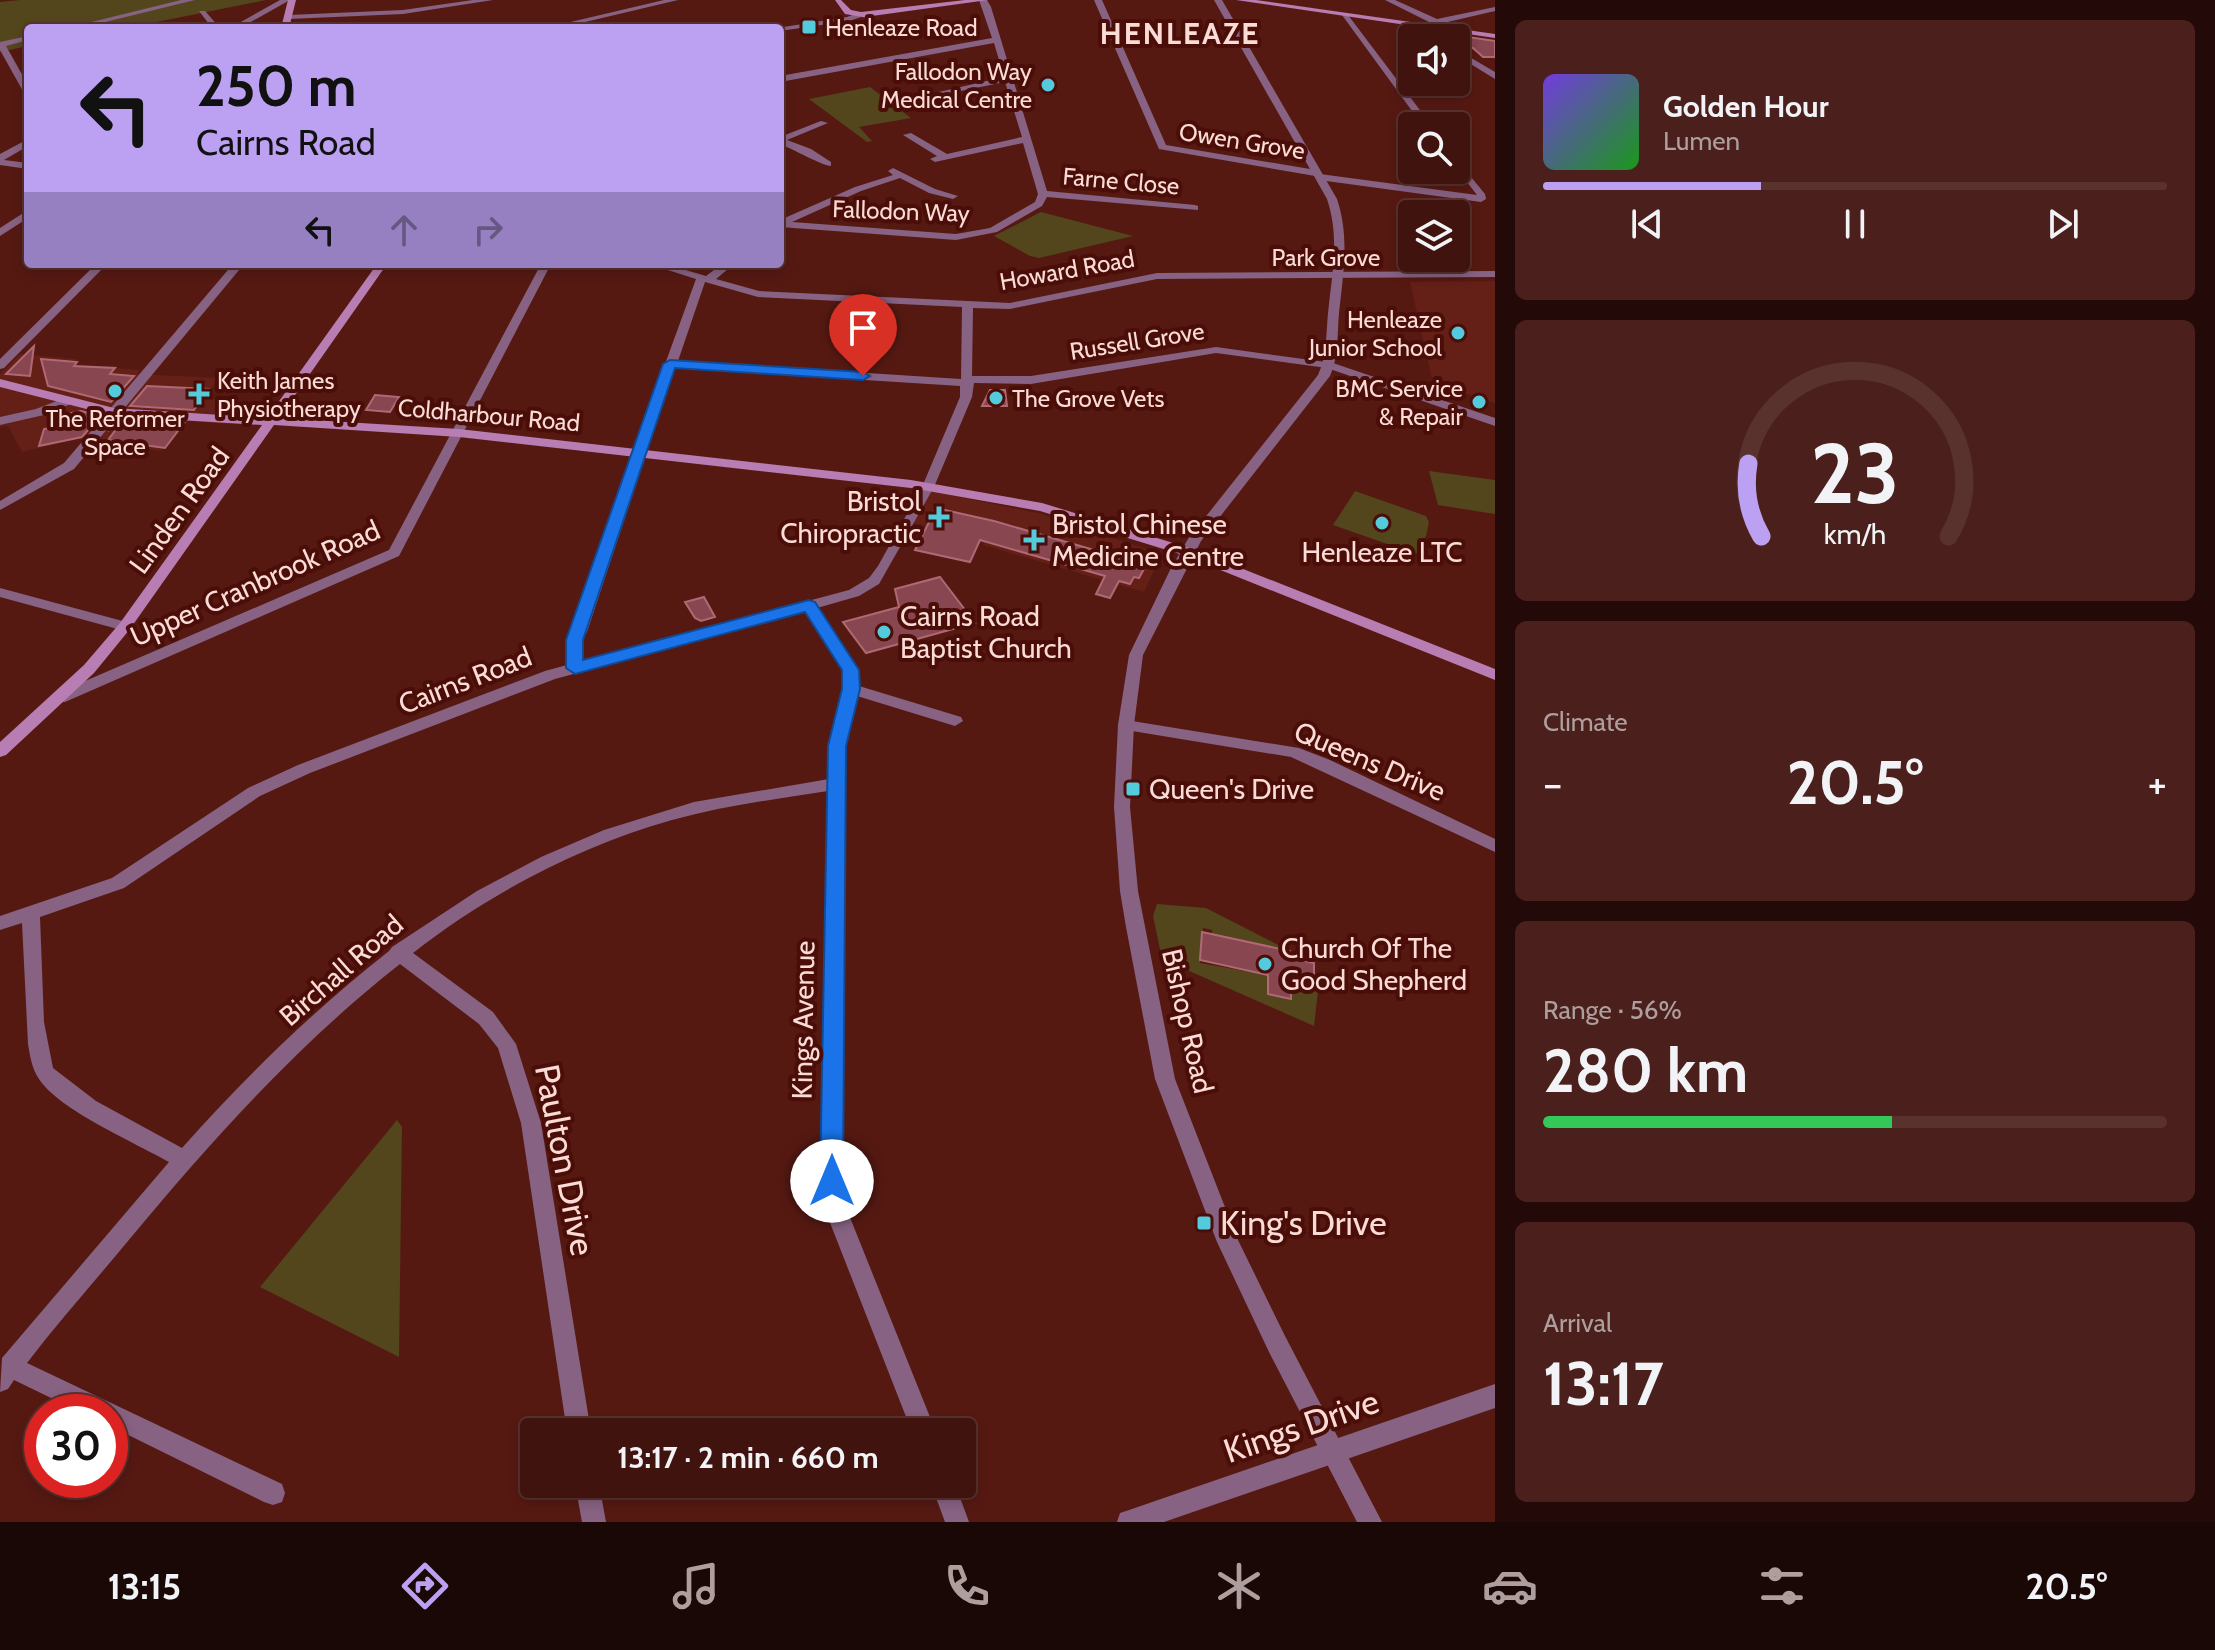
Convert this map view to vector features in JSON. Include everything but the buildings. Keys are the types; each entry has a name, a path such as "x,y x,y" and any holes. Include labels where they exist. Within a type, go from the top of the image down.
{"main road":[{"path":"286,24 289,0"},
{"path":"836,1 848,12 858,15 949,1 983,0"},
{"path":"1240,0 1401,24"},
{"path":"1470,31 1495,36"},
{"name":"Linden Road","path":"0,751 60,698 125,626 379,268"},
{"name":"Coldharbour Road","path":"0,383 114,412 459,433 928,487 1042,507 1188,552 1495,675"}],"street":[{"path":"88,24 191,0"},
{"path":"242,24 289,0"},
{"path":"289,17 403,12 489,0"},
{"path":"567,24 674,0"},
{"path":"983,0 1043,194"},
{"name":"Owen Grove","path":"1098,0 1162,147 1317,175 1481,199 1470,180"},
{"path":"1218,0 1332,199 1342,230 1329,365"},
{"path":"1389,0 1432,24"},
{"path":"1438,24 1495,9"},
{"path":"202,13 212,24"},
{"path":"784,28 858,15"},
{"path":"1345,17 1417,112"},
{"path":"24,39 0,44 24,86"},
{"path":"784,78 997,40"},
{"path":"1470,60 1495,76"},
{"path":"940,98 934,94 1008,79"},
{"path":"784,139 803,127 824,123"},
{"path":"895,133 913,134 940,158 1027,139"},
{"path":"784,143 829,160"},
{"path":"0,160 24,145"},
{"path":"0,160 24,165"},
{"path":"784,222 897,173 936,196 953,196"},
{"name":"Farne Close","path":"1043,194 1195,208"},
{"name":"Fallodon Way","path":"784,224 956,237 977,235 1034,209 1043,194"},
{"path":"0,233 24,216"},
{"path":"0,366 98,268"},
{"path":"0,506 61,472 236,268"},
{"name":"Upper Cranbrook Road","path":"60,698 394,553 544,268"},
{"name":"Howard Road","path":"669,268 758,294 1010,306 1157,276"},
{"path":"575,668 574,640 580,632 670,364 706,278 722,268"},
{"name":"Park Grove","path":"1157,276 1495,274"},
{"name":"Cairns Road","path":"0,923 118,883 254,792 304,769 575,668 854,593 874,581 928,487 966,397 968,305"},
{"name":"Russell Grove","path":"670,364 968,381 1031,380 1203,350 1329,365 1495,422"},
{"name":"Bishop Road","path":"1329,365 1324,376 1188,552 1136,655 1126,725 1122,807 1129,891 1165,1079 1228,1242 1277,1344 1370,1522"},
{"path":"0,421 40,412 67,401"},
{"path":"0,592 125,626"},
{"path":"809,606 851,670 851,689 955,721"},
{"path":"580,632 590,649 603,660"},
{"name":"Kings Avenue","path":"851,689 837,746 832,1181 838,1215 918,1418"},
{"name":"Queens Drive","path":"1126,725 1293,752 1495,846"},
{"name":"Birchall Road","path":"5,1373 183,1159 290,1051 398,952 467,904 546,862 647,821 744,798 837,784"},
{"path":"31,914 37,1040 40,1063 46,1075 65,1092 183,1159"},
{"name":"Paulton Drive","path":"398,952 486,1018 506,1044 531,1123 577,1418"},
{"path":"5,1373 59,1394"},
{"name":"Kings Drive","path":"1129,1522 1495,1396"},
{"path":"128,1423 273,1493"},
{"path":"590,1498 594,1522"},
{"path":"948,1498 957,1522"}],"shaded area":[{"path":"266,0 147,24 24,24 24,47 0,52 0,2"},
{"path":"870,87 911,118 859,127 872,141 867,142 809,99"},
{"path":"1041,212 1133,236 1039,258 994,236"},
{"name":"Henleaze Junior School","path":"1495,281 1495,403 1433,383 1410,282"},
{"path":"20,354 77,359 78,365 140,370 137,374 219,378 205,398 245,402 230,424 188,421 161,451 82,438 22,452 8,426 0,427 0,374"},
{"name":"Henleaze LTC","path":"1429,471 1495,480 1495,514 1438,505"},
{"path":"926,490 1038,513 1162,554 1144,592 983,545 984,540 909,522"},
{"name":"Henleaze LTC","path":"1355,491 1426,516 1429,522 1426,536 1416,554 1333,525"},
{"path":"1157,904 1206,908 1290,951 1212,935 1212,930 1203,928 1200,963 1268,975 1268,994 1291,999 1291,985 1318,991 1314,1026 1162,959 1153,916"},
{"path":"397,1120 402,1127 399,1357 260,1287"}],"place":[{"name":"Henleaze Road","path":"809,27"},
{"name":"Fallodon Way Medical Centre","path":"1048,85"},
{"name":"Henleaze Junior School","path":"1458,333"},
{"name":"The Reformer Space","path":"115,391"},
{"name":"Keith James Physiotherapy","path":"199,394"},
{"name":"The Grove Vets","path":"996,398"},
{"name":"BMC Service & Repair","path":"1479,402"},
{"name":"Bristol Chiropractic","path":"939,517"},
{"name":"Henleaze LTC","path":"1382,523"},
{"name":"Bristol Chinese Medicine Centre","path":"1034,540"},
{"name":"Cairns Road Baptist Church","path":"884,632"},
{"name":"Queen's Drive","path":"1133,789"},
{"name":"Church Of The Good Shepherd","path":"1265,964"},
{"name":"King's Drive","path":"1204,1223"}],"district":[{"name":"HENLEAZE","path":"1180,33"}],"route":[{"path":"832,1181 837,746 851,689 851,670 809,606 575,668 574,640 580,632 670,364 863,376"}]}
